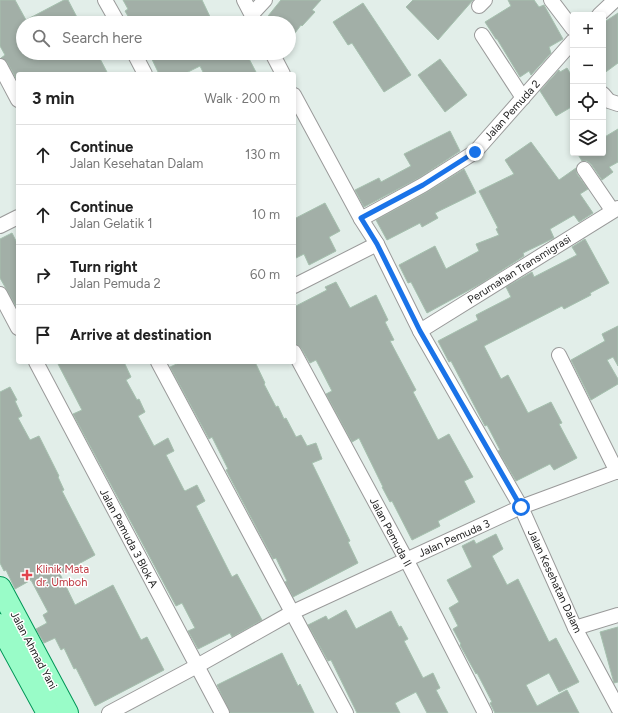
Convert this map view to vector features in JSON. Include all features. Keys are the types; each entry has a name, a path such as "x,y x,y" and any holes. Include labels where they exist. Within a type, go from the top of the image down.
{"main road":[{"name":"Jalan Ahmad Yani","path":"0,588 67,713"},
{"name":"Jalan Ahmad Yani","path":"0,625 48,713"}],"street":[{"path":"105,0 114,16"},
{"path":"244,0 252,16"},
{"path":"256,16 265,0"},
{"path":"551,0 570,25"},
{"path":"602,12 614,0"},
{"path":"482,35 523,98"},
{"name":"Jalan Pemuda 2","path":"361,218 423,185 475,152 570,48"},
{"path":"138,60 144,72"},
{"path":"276,60 282,72"},
{"path":"0,66 16,96"},
{"path":"606,97 618,104"},
{"name":"Jalan Kesehatan Dalam","path":"296,99 361,218 377,244 420,331 521,507 576,628 618,708"},
{"path":"584,169 615,209"},
{"name":"Perumahan Transmigrasi","path":"420,331 615,209"},
{"path":"0,226 16,218"},
{"path":"296,285 377,244"},
{"path":"0,294 16,324"},
{"path":"559,355 618,471"},
{"name":"Jalan Pemuda II","path":"296,356 406,559 485,713"},
{"name":"Jalan Pemuda 3 Blok A","path":"37,364 222,713"},
{"path":"159,364 346,713"},
{"name":"Jalan Pemuda 3","path":"109,713 293,612 521,507 618,471"},
{"path":"576,628 618,615"}],"building":[{"path":"0,0 15,0 24,16 16,16 16,60 101,60 107,72 16,72 16,78 7,62 1,58 5,55 0,46"},
{"path":"64,0 68,0 76,16 34,16"},
{"path":"123,0 202,0 210,16 128,16 125,11 128,9"},
{"path":"281,0 321,0 312,10 315,12 296,32 296,16 268,16"},
{"path":"413,0 473,0 438,40 406,7"},
{"path":"508,0 534,0 539,7 544,5 563,39 549,47 551,53 531,75 529,71 520,77 485,22 511,6"},
{"path":"363,3 411,75 384,92 352,43 348,45 333,22"},
{"path":"618,13 618,63 606,72 606,48 606,21"},
{"path":"440,59 467,95 445,112 418,75"},
{"path":"152,60 250,60 256,72 203,72 200,66 188,72 158,72"},
{"path":"567,68 570,73 570,108 556,116 540,91 559,70 560,72"},
{"path":"618,129 618,162 609,167 613,172 602,180 591,164 587,161 582,161 579,156 606,156 606,136"},
{"path":"450,131 460,151 419,178 364,207 355,190 379,178 381,182 411,166 404,154"},
{"path":"531,142 559,180 576,168 577,174 588,189 580,194 593,213 579,222 574,215 550,229 554,238 523,253 524,256 482,283 427,313 411,282 408,283 399,265 435,246 446,269 479,251 476,244 499,235 496,229 498,228 479,191 514,174 505,160"},
{"path":"464,169 476,193 435,213 438,218 422,227 420,223 387,240 376,220 427,192"},
{"path":"325,203 340,231 329,237 336,251 309,265 304,254 296,258 296,218"},
{"path":"12,233 16,241 16,306 0,278 0,239"},
{"path":"585,239 609,283 590,293 591,295 564,309 562,306 484,346 501,379 508,375 528,413 551,402 562,423 559,424 577,458 554,470 550,464 516,481 498,451 500,450 487,425 485,426 451,361 449,362 438,341 478,320 476,315 511,297 506,287 532,272 534,277 577,255 572,247"},
{"path":"336,282 350,308 376,295 388,320 385,322 394,340 390,341 416,390 413,392 438,440 449,434 473,477 464,481 475,502 438,521 440,526 412,540 392,501 390,502 382,487 359,438 352,442 326,394 332,391 316,360 310,363 301,348 296,344 296,306 327,290 325,287"},
{"path":"618,326 618,366 613,357 607,360 618,379 618,384 591,400 571,360 605,341 602,334"},
{"path":"58,364 125,364 131,377 126,380 137,400 139,399 145,412 138,416 154,446 168,438 174,451 166,455 184,490 185,491 197,485 205,501 196,506 232,577 237,574 262,620 232,637 230,633 198,649 188,631 195,628 182,603 176,606 73,414 82,410"},
{"path":"177,364 256,364 276,407 278,406 284,419 286,418 296,437 301,435 307,446 316,443 322,459 312,463 350,541 348,542 358,563 293,597 285,582 287,581 276,558 273,559 226,470 228,469 212,437 209,439 170,367"},
{"path":"10,387 17,400 15,401 22,416 18,418 30,440 39,436 59,476 58,477 64,490 62,491 95,555 60,574 75,605 113,585 141,640 147,637 164,670 95,706 64,648 61,650 55,638 44,643 36,629 47,623 43,615 48,612 31,580 15,589 6,570 4,571 0,563 0,392"},
{"path":"496,534 503,549 492,556 507,585 518,579 549,642 556,638 579,682 559,692 549,673 526,685 537,706 567,690 579,713 495,713 490,703 492,702 460,645 461,644 453,629 458,626 449,608 459,602 447,580 472,567 462,546 474,540 476,544"},
{"path":"346,610 356,629 391,611 399,627 401,626 408,639 404,641 423,678 433,673 440,688 436,690 448,713 427,713 416,692 395,703 400,713 357,713 331,660 328,661 308,625 326,616 328,620"},
{"path":"618,627 618,682 614,683 600,632"},
{"path":"282,653 298,686 300,684 314,713 230,713 217,685"}],"place":[{"name":"Klinik Mata dr. Umboh","path":"27,575"}],"route":[{"path":"475,152 423,185 361,218 377,244 420,331 521,507"}]}
